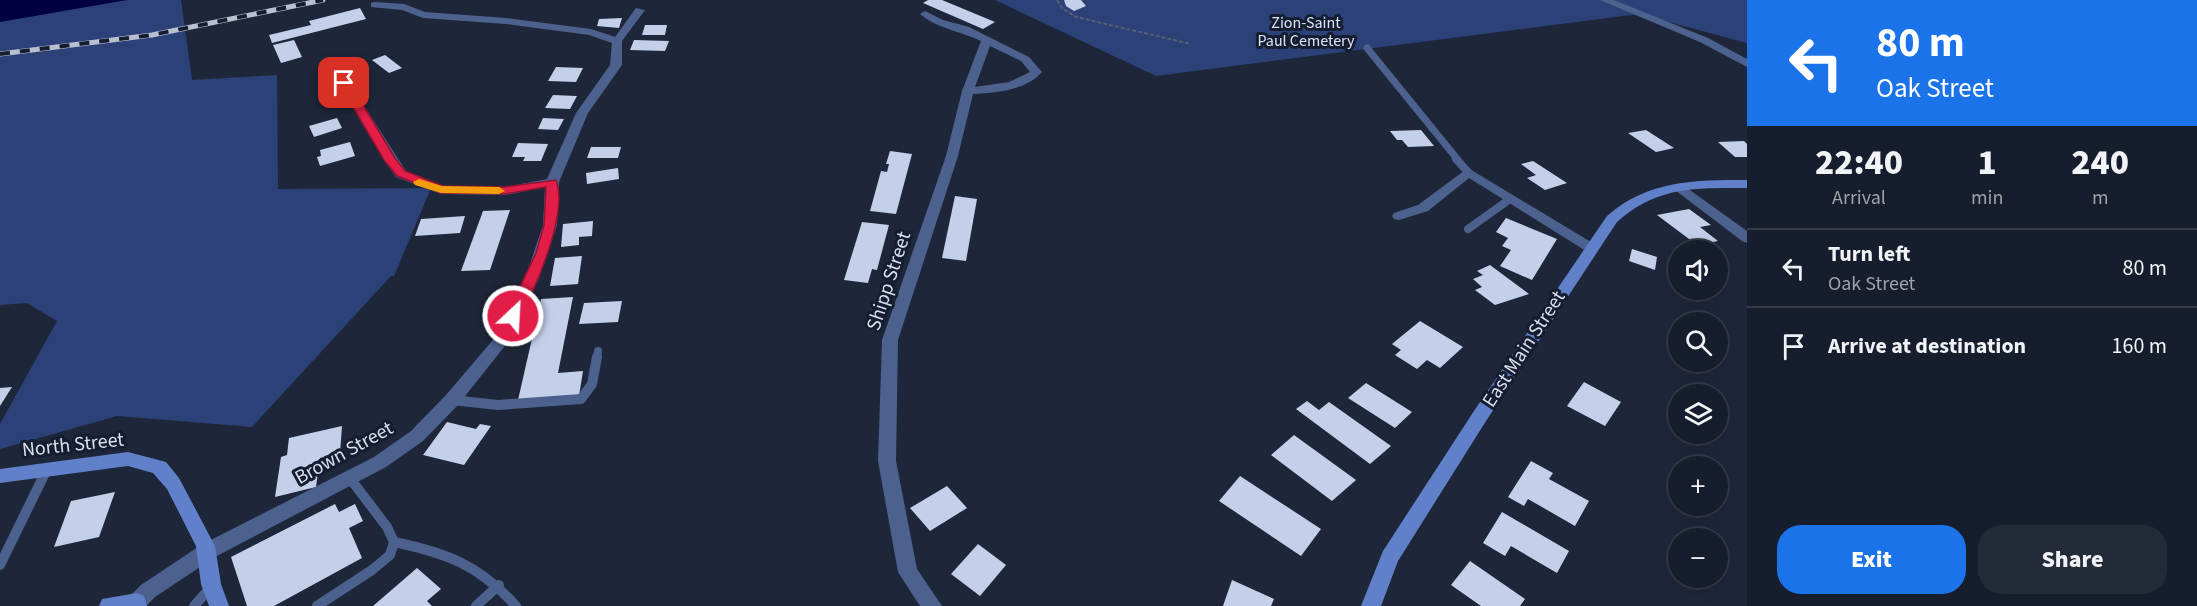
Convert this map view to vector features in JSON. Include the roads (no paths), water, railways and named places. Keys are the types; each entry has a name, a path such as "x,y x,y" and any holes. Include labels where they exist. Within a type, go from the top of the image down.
{"main road":[{"name":"East Main Street","path":"1371,606 1390,557 1612,219 1633,201 1651,194 1680,187 1747,184"},
{"name":"North Street","path":"0,476 128,459 150,465 164,471 173,483 199,529 208,551"},
{"path":"208,551 215,597"},
{"path":"109,606 137,604"}],"street":[{"path":"1605,0 1704,40 1747,64"},
{"path":"375,5 404,7 423,15 506,21 591,32 617,41 640,10"},
{"path":"925,14 939,22 965,28 986,41 1025,58 1036,72 1027,81 968,91"},
{"name":"Brown Street","path":"208,551 380,462 417,436 452,400 504,337 533,276 550,225 552,182 582,113 616,65 617,41"},
{"name":"Shipp Street","path":"932,606 908,572 887,461 890,340 952,156 968,91 986,41"},
{"path":"344,83 390,160 401,174 409,178 441,190 505,191 552,182"},
{"path":"1399,216 1423,208 1468,172 1591,248"},
{"path":"1680,187 1747,238"},
{"path":"137,604 148,591 208,551"}],"lane":[{"path":"1367,48 1394,78 1420,116 1468,172"},
{"path":"1468,229 1510,199"},
{"path":"452,400 464,404 484,405 581,399 591,388 598,351"},
{"path":"0,565 47,469"},
{"path":"316,606 372,570 390,555 394,542 387,527 349,477"},
{"path":"394,542 434,550 471,564 499,585 516,606"},
{"path":"476,606 499,585"},
{"path":"194,606 215,597"}],"railway":[{"path":"0,54 152,35 323,0"}],"park label":[{"name":"Zion-Saint Paul Cemetery","path":"1306,32"}]}
